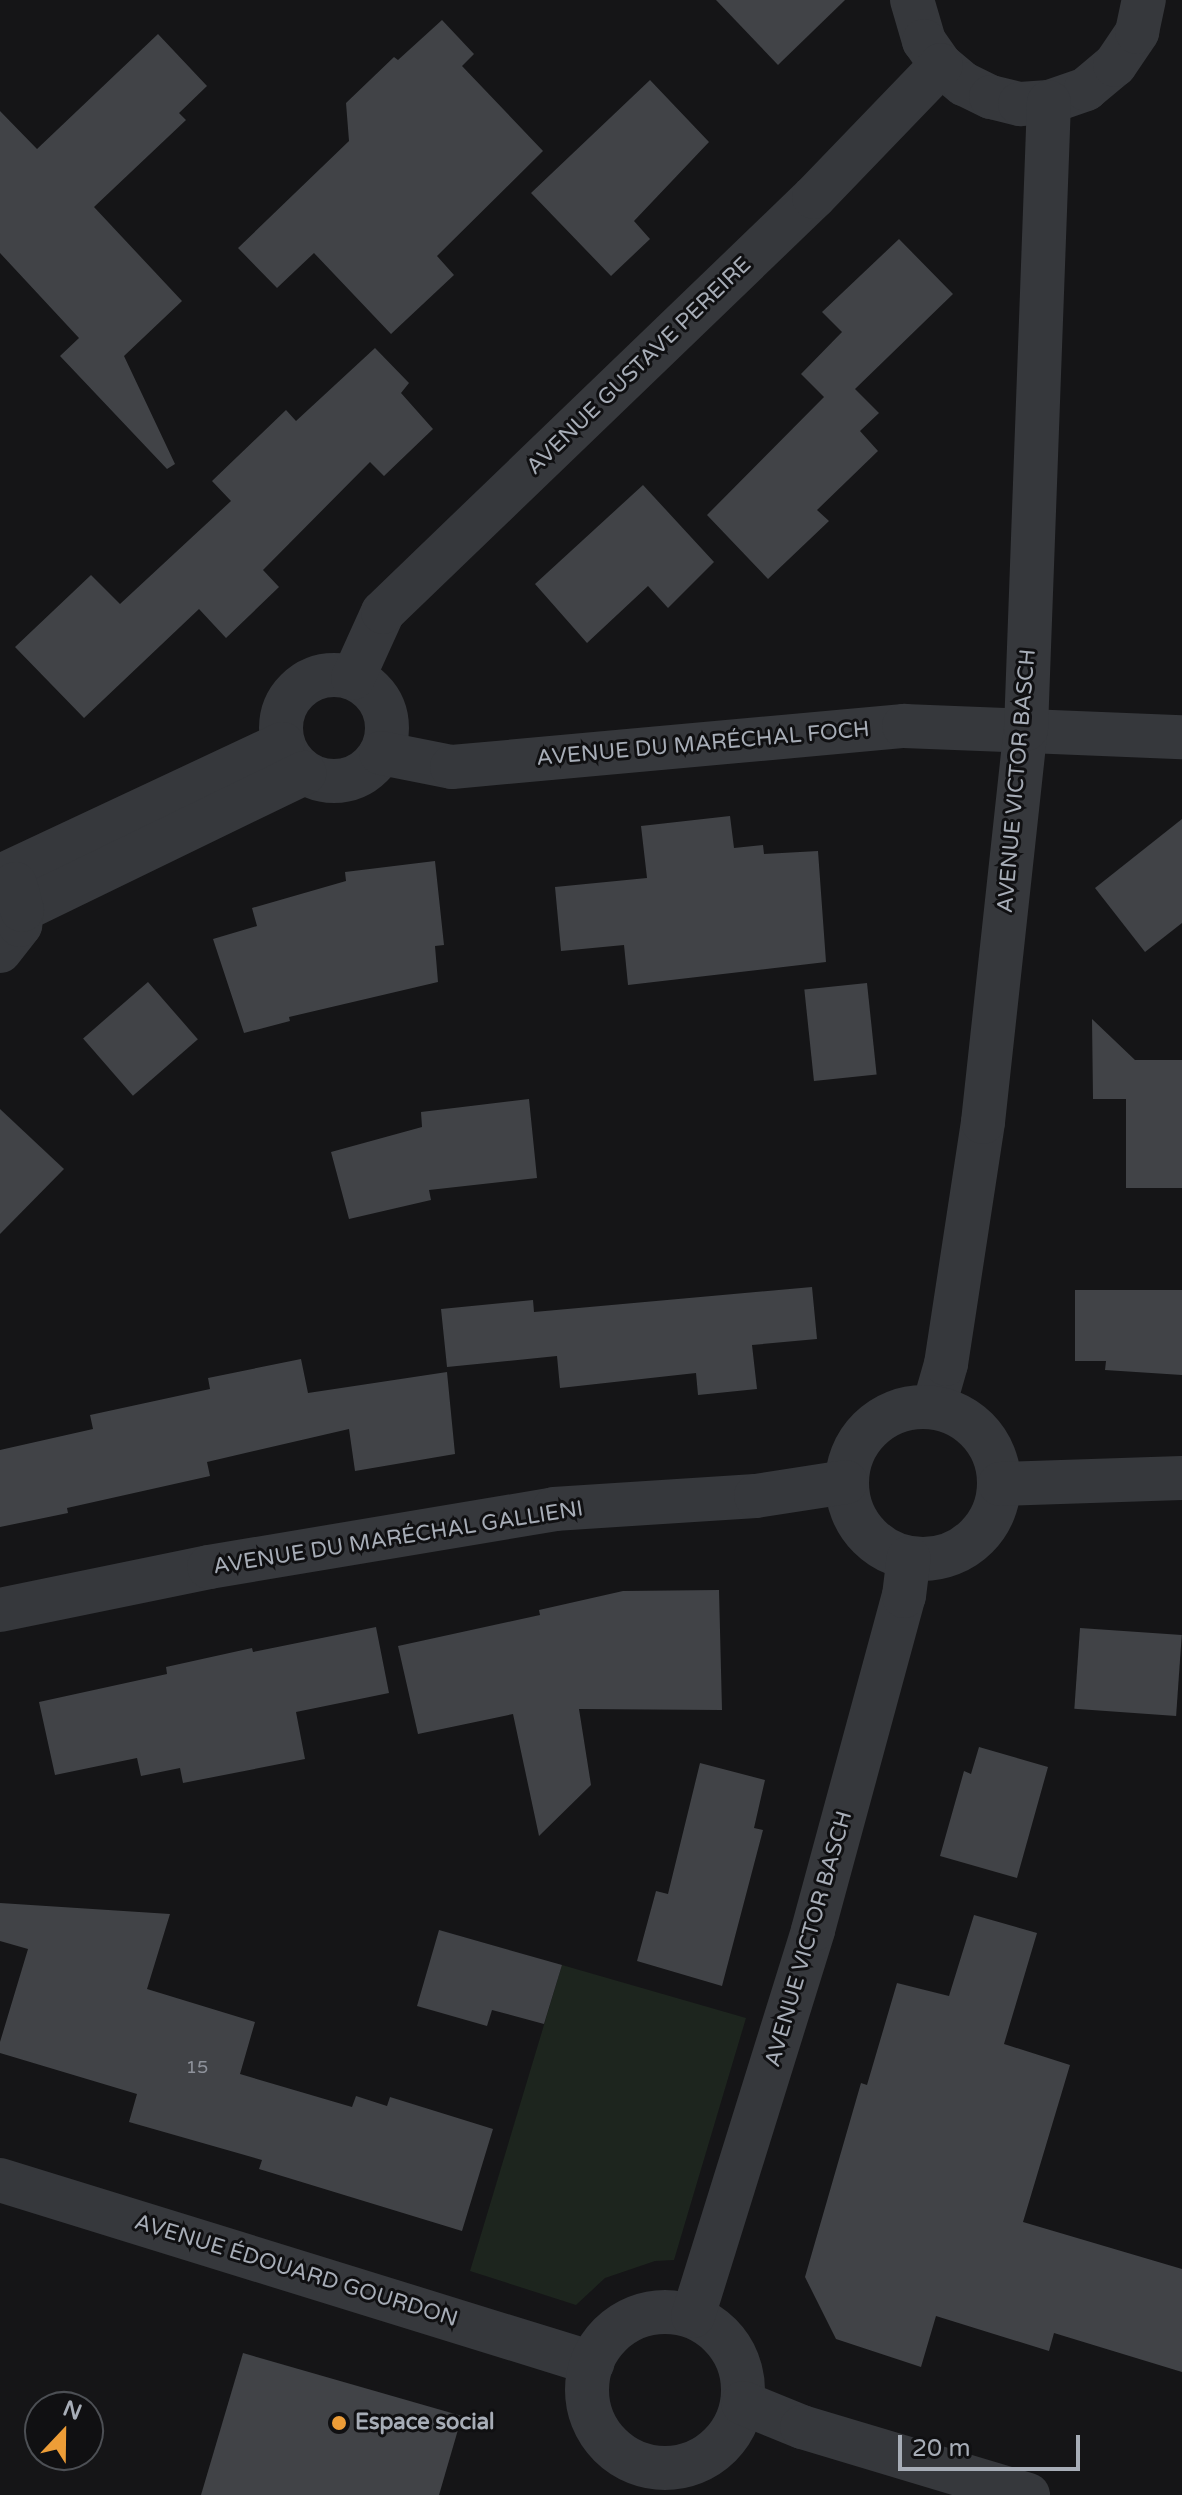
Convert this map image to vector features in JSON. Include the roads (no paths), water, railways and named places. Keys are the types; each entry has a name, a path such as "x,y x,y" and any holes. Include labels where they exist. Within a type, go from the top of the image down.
{"street":[{"path":"912,0 924,41 941,65 964,84 991,97 1020,104 1049,102 1086,89 1115,65 1137,32 1144,0"},
{"name":"AVENUE GUSTAVE PEREIRE","path":"353,678 383,612 803,208 941,65"},
{"name":"AVENUE VICTOR BASCH","path":"934,1406 946,1364 983,1122 1026,729 1049,102"},
{"path":"336,674 353,678 369,687 387,718 387,736 381,753 371,767 356,778 338,782 293,758 283,709 304,683 336,674"},
{"name":"AVENUE DU MARÉCHAL FOCH","path":"381,753 452,767 904,726 1182,737"},
{"path":"0,951 20,925 10,884 293,758"},
{"path":"934,1406 962,1417 982,1434 995,1458 1000,1484 995,1510 981,1533 961,1550 936,1559 909,1558 884,1549 863,1532 851,1508 846,1482 851,1456 864,1433 885,1416 910,1407 934,1406"},
{"path":"1000,1484 1182,1478"},
{"name":"AVENUE DU MARÉCHAL GALLIENI","path":"0,1610 209,1567 554,1509 756,1496 846,1482"},
{"name":"AVENUE VICTOR BASCH","path":"693,2316 813,1930 904,1596 909,1558"},
{"name":"AVENUE ÉDOUARD GOURDON","path":"0,2180 592,2363"},
{"path":"669,2311 693,2316 712,2327 733,2351 743,2381 743,2403 736,2424 723,2443 706,2457 685,2466 662,2468 632,2479 595,2423 588,2404 592,2363 613,2333 644,2314 669,2311"},
{"path":"743,2403 802,2427 1028,2495"}],"place":[{"name":"Espace social","path":"339,2423"}]}
